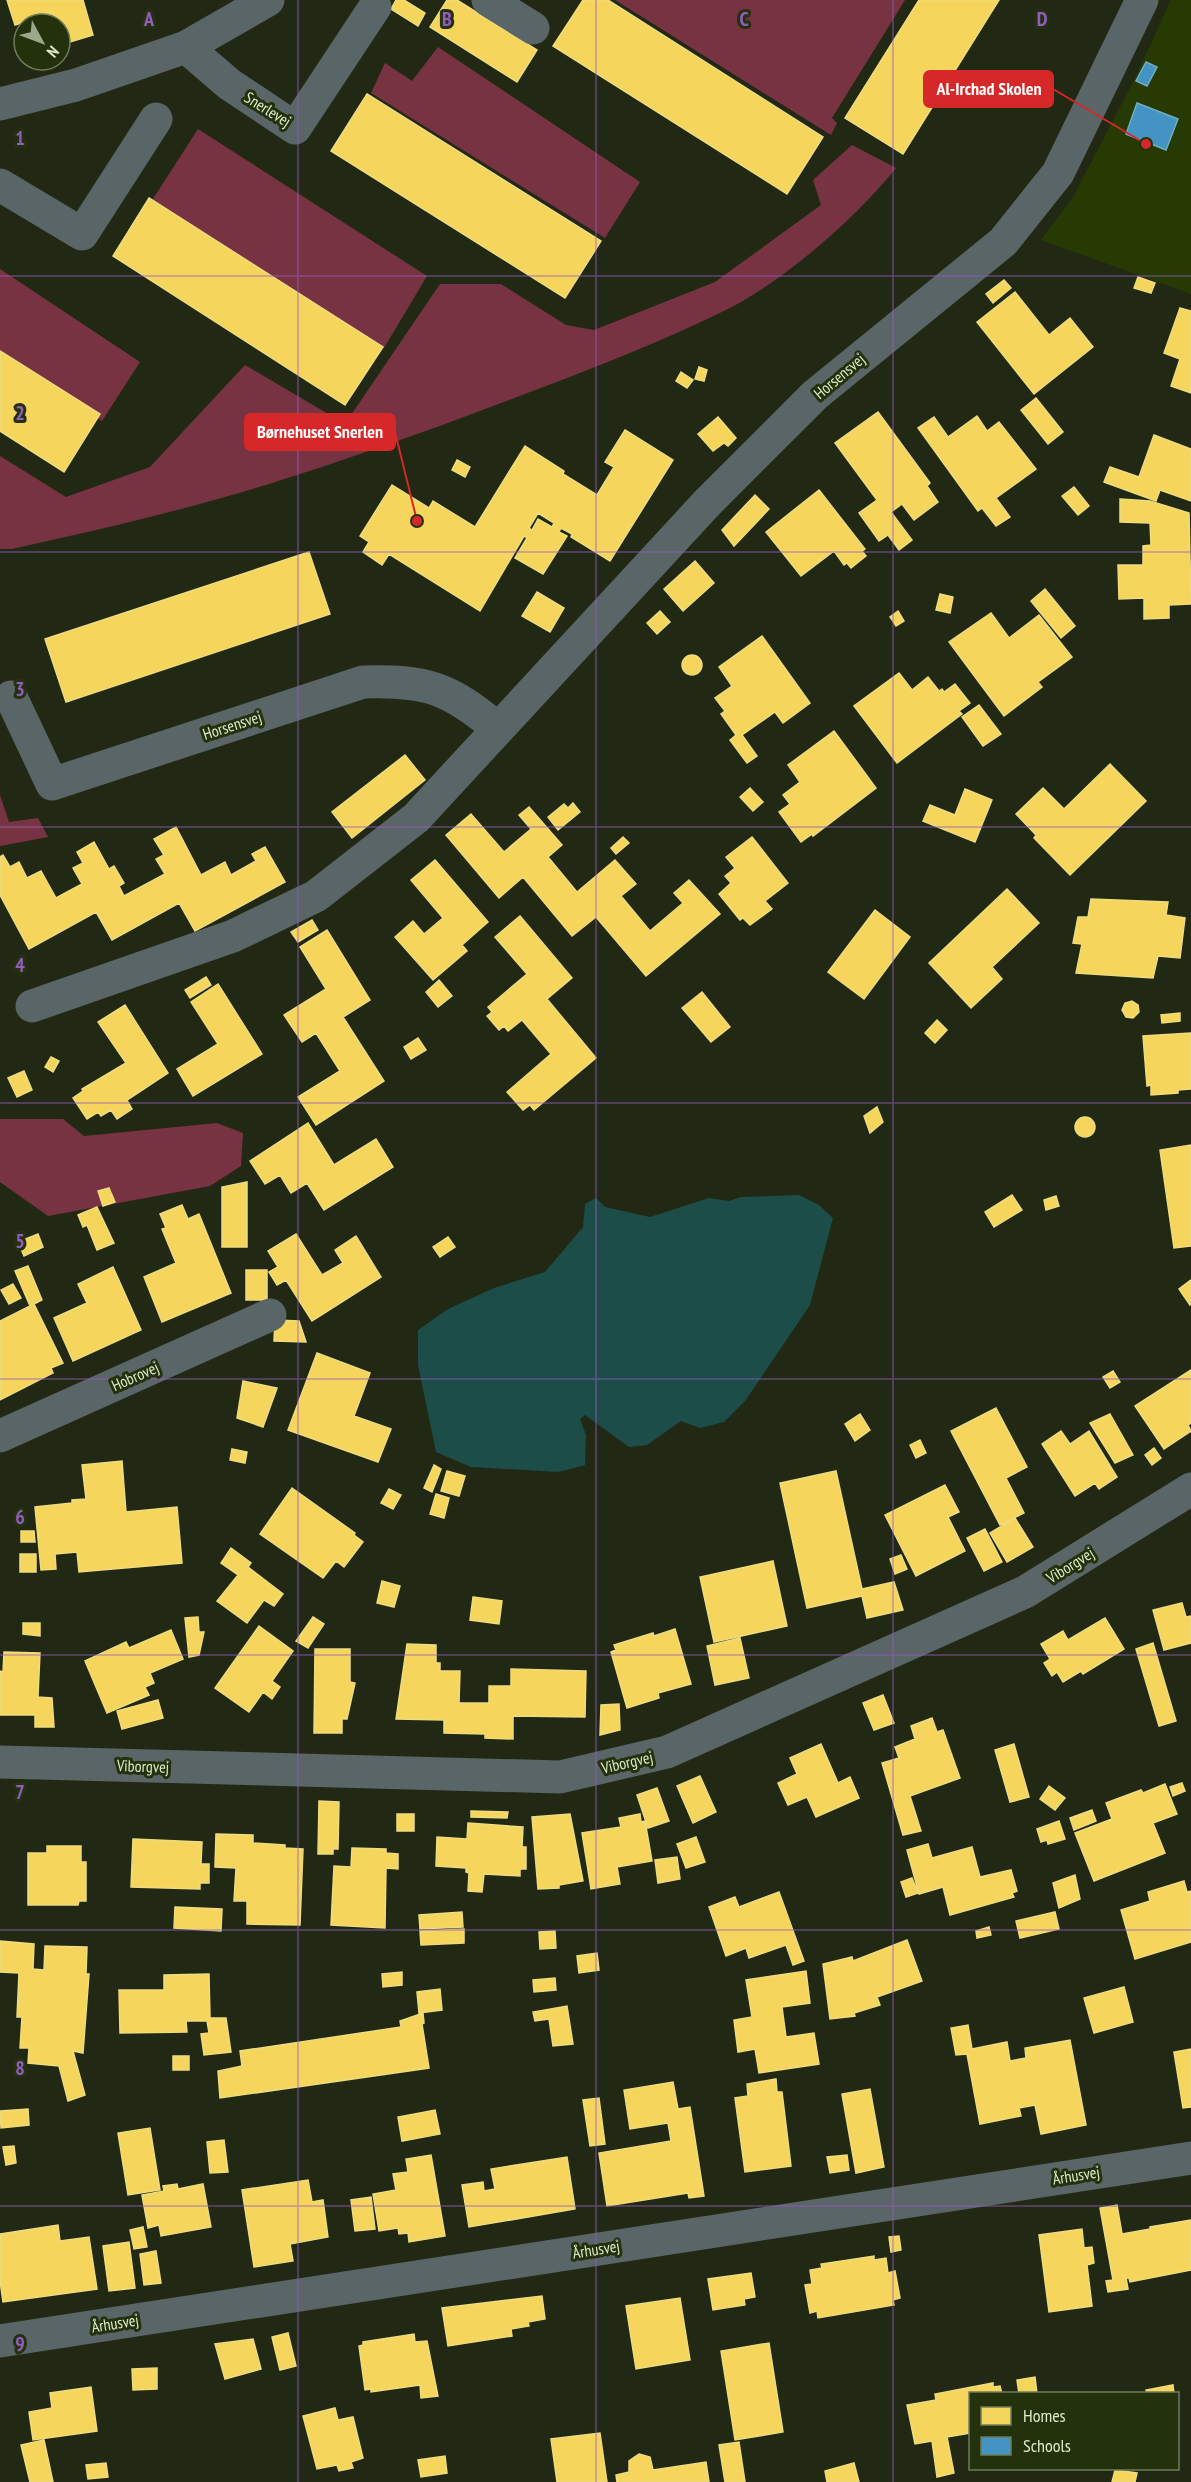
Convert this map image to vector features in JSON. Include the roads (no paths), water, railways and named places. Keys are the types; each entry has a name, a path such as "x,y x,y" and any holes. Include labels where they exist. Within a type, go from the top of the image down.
{"street":[{"path":"0,104 76,85 186,47 268,0"},
{"path":"488,0 533,28"},
{"name":"Horsensvej","path":"32,1006 233,936 316,896 416,818 706,503 815,395 1003,242 1058,173 1142,0"},
{"name":"Snerlevej","path":"186,47 230,84 295,128 375,7"},
{"path":"0,185 82,234 156,119"},
{"name":"Horsensvej","path":"11,697 52,784 363,682 400,681 437,688 470,705 498,729"},
{"name":"Hobrovej","path":"0,1436 270,1315"},
{"name":"Viborgvej","path":"0,1762 560,1778 666,1752 1025,1592 1191,1489"},
{"name":"Århusvej","path":"0,2341 1191,2158"}],"water":[{"path":"799,1195 819,1205 833,1218 810,1305 745,1401 724,1422 700,1428 681,1421 647,1445 629,1447 585,1415 580,1419 586,1435 585,1465 559,1472 471,1467 436,1452 418,1365 418,1330 448,1309 494,1288 545,1272 583,1227 585,1204 596,1198 605,1207 650,1217 709,1198 729,1201 741,1197"}],"place":[{"name":"Al-Irchad Skolen","path":"1146,144"},
{"name":"Børnehuset Snerlen","path":"417,521"}]}
